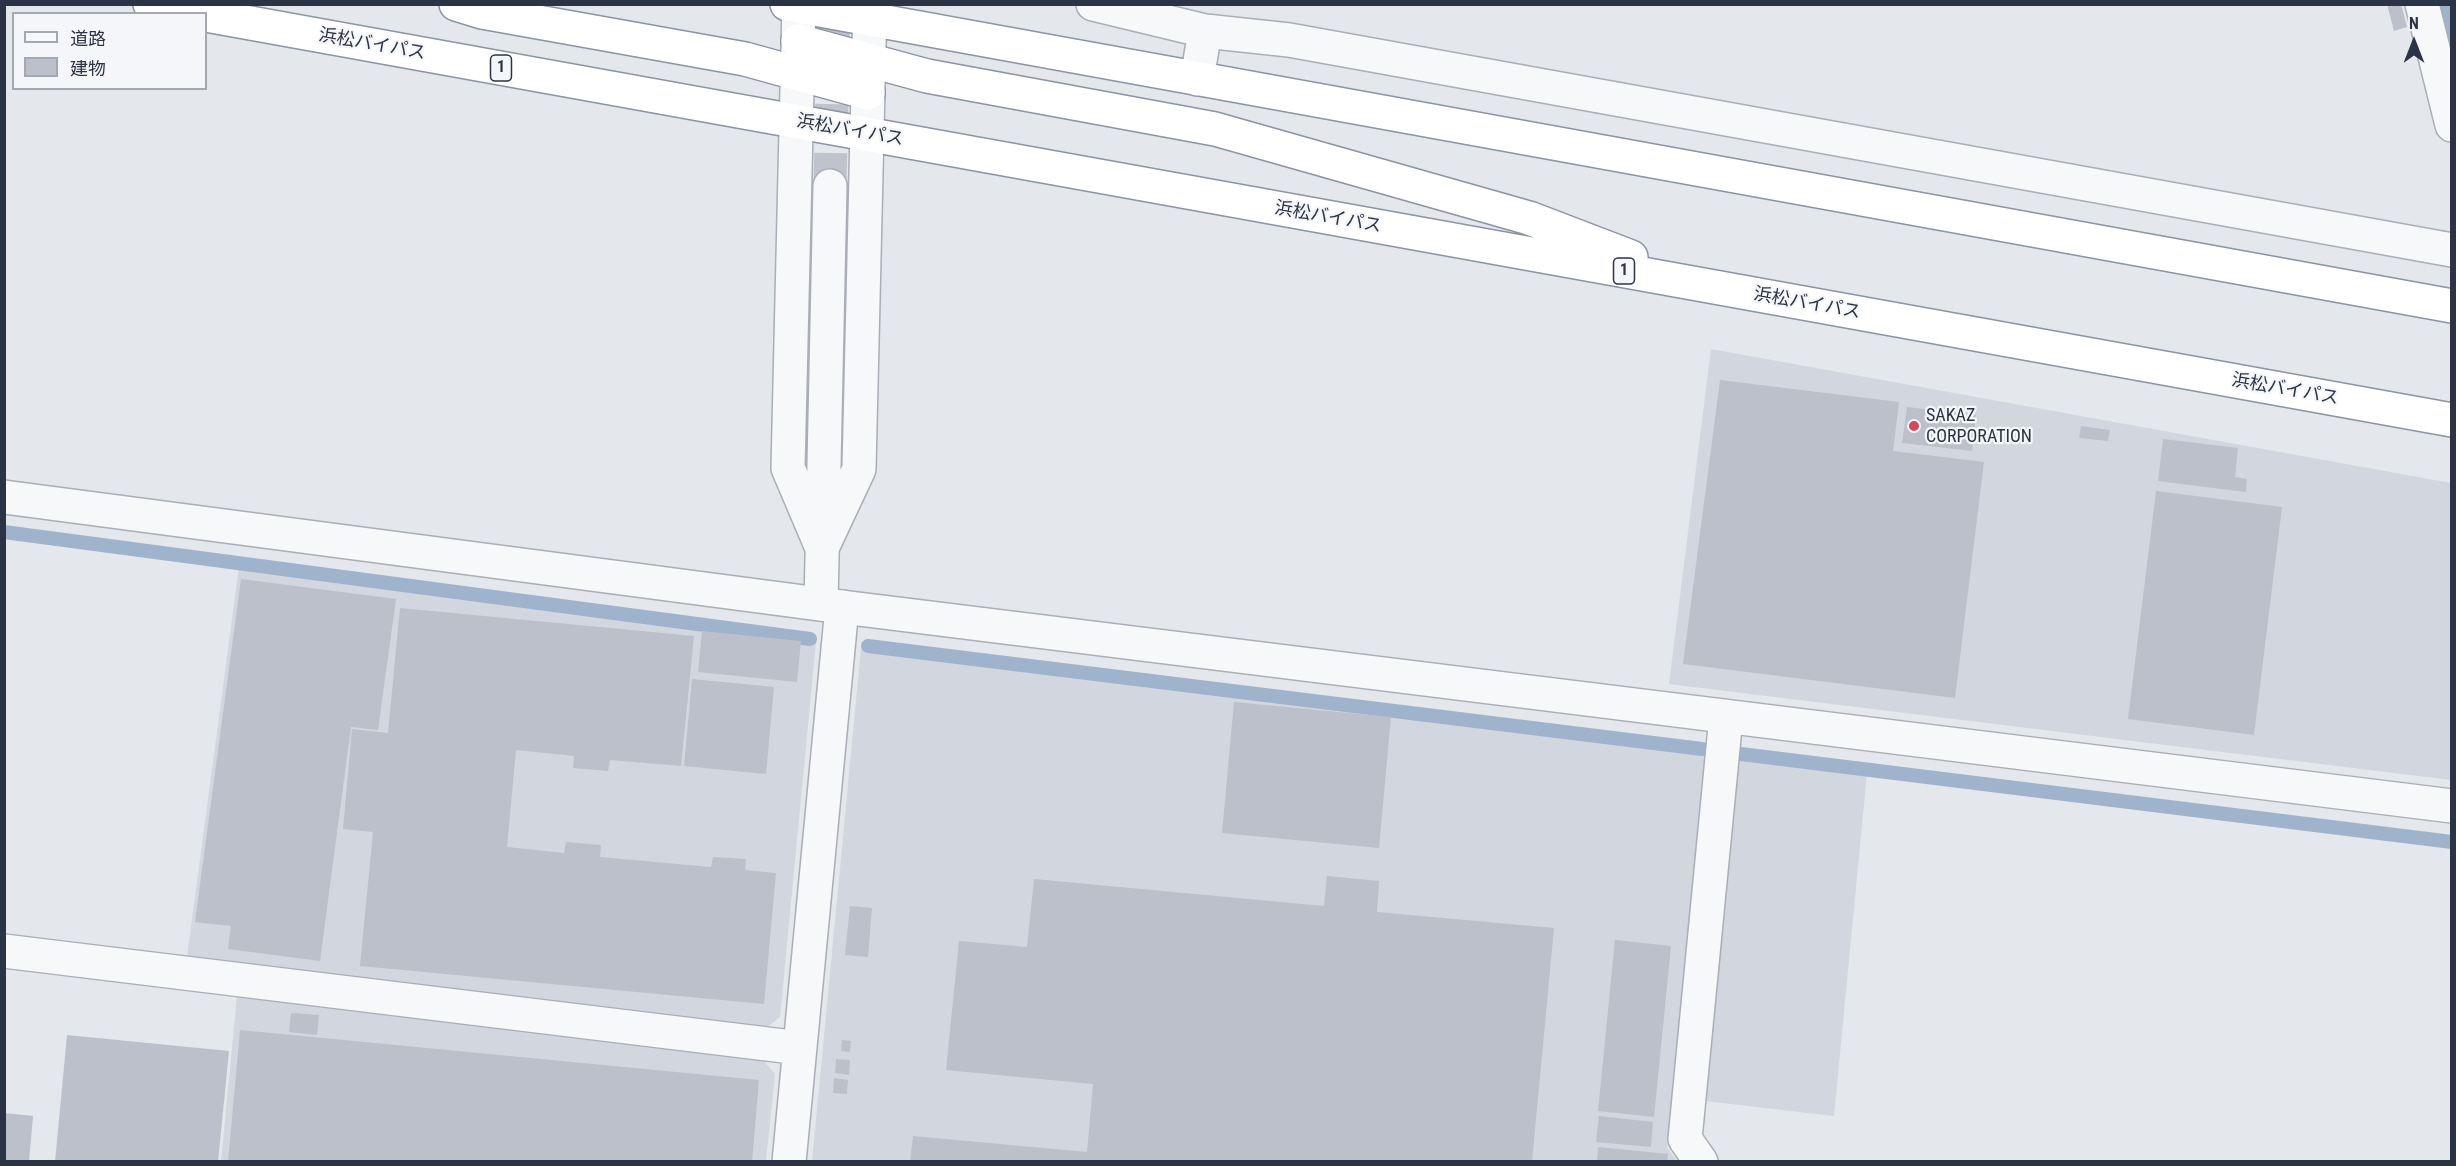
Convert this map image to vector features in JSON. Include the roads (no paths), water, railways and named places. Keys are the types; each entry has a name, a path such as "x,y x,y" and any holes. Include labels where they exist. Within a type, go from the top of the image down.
{"highway":[{"path":"150,4 190,12"},
{"path":"456,4 482,12 745,59 868,93"},
{"path":"795,5 870,12 1197,79 2451,306"},
{"name":"浜松バイパス","path":"207,15 2451,420"},
{"path":"798,41 927,76 1215,129 1529,218 1710,286"}],"street":[{"path":"1093,4 1205,31 1289,40 2451,250"},
{"path":"2422,4 2451,125"},
{"path":"795,5 798,41 788,468 822,548"},
{"path":"822,548 859,469 870,12"},
{"path":"1197,79 1205,31"},
{"path":"789,1161 800,1048 831,606 822,548 830,186"},
{"path":"4,497 831,606 2451,806"},
{"path":"1701,1161 1685,1139 1725,717"},
{"path":"4,951 800,1048"}],"waterway":[{"path":"2448,4 2452,17"},
{"path":"4,532 810,639"},
{"path":"868,646 1702,749"},
{"path":"1741,754 2452,842"}],"tunnel":[{"path":"830,186 834,4"}],"place":[{"name":"SAKAZ CORPORATION","path":"1914,426"}]}
